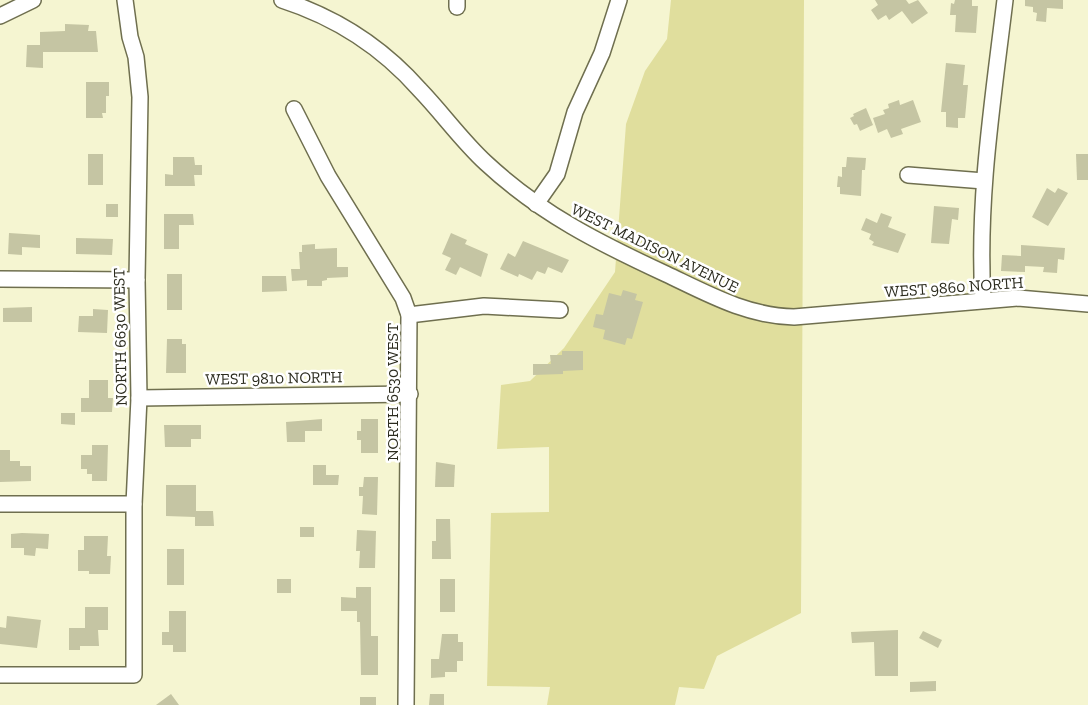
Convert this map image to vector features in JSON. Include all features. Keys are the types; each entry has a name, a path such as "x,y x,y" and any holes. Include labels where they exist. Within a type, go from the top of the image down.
{"street":[{"path":"0,16 33,0"},
{"name":"NORTH 6630 WEST","path":"0,675 134,675 134,504 139,398 137,280 140,96 136,57 130,37 125,0"},
{"name":"WEST MADISON AVENUE","path":"282,0 300,3 345,28 390,60 420,88 485,162 536,204 586,236 732,305 773,316 824,316"},
{"path":"536,204 557,174 574,112 602,53 619,0"},
{"path":"983,300 980,257 984,181 1005,0"},
{"name":"NORTH 6530 WEST","path":"294,109 328,176 398,290 409,315 410,394 406,705"},
{"path":"908,175 984,181"},
{"path":"0,279 137,280"},
{"name":"WEST 9860 NORTH","path":"824,316 1018,298 1088,304"},
{"path":"409,315 484,306 560,310"},
{"name":"WEST 9810 NORTH","path":"139,398 410,394"},
{"path":"0,504 134,504"}],"shaded area":[{"path":"671,0 804,0 801,613 717,656 704,689 679,687 675,705 547,705 550,687 487,686 491,513 549,512 549,447 497,449 501,385 530,381 564,348 615,272 626,124 645,71 667,39"}],"building":[{"path":"875,0 906,0 909,4 918,0 928,13 912,24 902,11 889,20 886,15 878,20 871,10 878,5"},
{"path":"955,0 972,0 972,6 978,6 976,33 955,32 956,15 950,15 951,3 954,4"},
{"path":"1025,0 1063,0 1063,9 1047,8 1046,22 1036,21 1037,13 1033,12 1033,7 1025,6"},
{"path":"65,24 89,25 88,31 96,31 98,52 43,52 43,68 26,67 27,45 40,45 40,32 65,31"},
{"path":"946,63 965,65 963,85 968,85 965,118 958,118 958,128 946,127 946,112 941,112"},
{"path":"86,82 109,82 109,96 106,96 106,113 102,113 103,118 86,118"},
{"path":"899,100 900,105 913,100 921,122 901,129 903,134 891,138 887,129 878,133 873,118 885,114 883,110 889,108 888,104"},
{"path":"866,108 873,125 860,131 857,124 854,125 850,118 854,116 853,114"},
{"path":"88,154 103,154 103,185 88,185"},
{"path":"1076,154 1088,154 1088,180 1077,180"},
{"path":"173,157 194,157 195,165 202,165 202,175 194,175 195,186 165,186 165,174 173,175"},
{"path":"847,157 866,158 865,170 862,170 861,196 840,194 840,187 837,187 838,176 842,177 842,167 846,167"},
{"path":"1047,188 1055,193 1058,188 1068,193 1048,226 1032,217"},
{"path":"106,204 118,204 118,217 106,217"},
{"path":"934,206 959,208 958,220 952,219 949,244 931,243"},
{"path":"881,213 892,217 888,227 906,234 898,253 872,245 874,242 869,239 871,234 861,230 866,218 877,223"},
{"path":"164,214 193,214 194,225 179,225 179,249 164,249"},
{"path":"9,233 40,235 40,248 22,247 22,255 8,254"},
{"path":"451,233 467,240 465,244 488,254 481,277 460,267 456,275 445,270 451,258 442,254"},
{"path":"76,238 113,239 112,255 76,254"},
{"path":"523,241 569,260 562,273 548,267 545,274 537,271 532,280 519,274 518,277 500,269 508,253 515,257"},
{"path":"315,244 315,249 337,248 337,267 348,267 348,277 327,278 327,280 322,281 322,286 307,286 307,280 292,281 291,269 300,269 299,252 302,252 302,245"},
{"path":"1021,245 1065,248 1064,260 1058,259 1057,273 1043,272 1044,267 1025,266 1025,272 1001,271 1002,255 1021,256"},
{"path":"167,274 182,274 182,310 167,310"},
{"path":"262,276 286,276 287,291 262,292"},
{"path":"623,290 637,294 635,300 643,302 632,339 627,338 625,345 603,339 605,330 593,327 596,314 603,315 609,293 621,296"},
{"path":"32,307 32,322 3,322 3,308"},
{"path":"93,309 108,310 107,333 78,332 79,316 93,316"},
{"path":"167,339 182,339 182,344 186,344 186,373 166,373"},
{"path":"562,351 583,351 583,370 563,371 563,374 533,375 533,364 551,364 550,355 562,355"},
{"path":"89,380 108,380 108,398 113,398 112,412 81,412 81,398 89,398"},
{"path":"61,413 75,413 75,425 61,424"},
{"path":"322,419 322,431 305,431 305,442 287,442 286,422"},
{"path":"361,419 378,419 378,453 361,453 361,440 357,440 357,431 361,431"},
{"path":"164,425 201,425 201,439 191,439 191,447 165,447"},
{"path":"92,445 108,445 107,481 92,481 92,474 87,474 87,469 81,469 81,455 92,455"},
{"path":"0,450 10,450 10,461 20,461 20,466 31,466 31,481 0,482"},
{"path":"436,462 455,465 454,487 435,487"},
{"path":"313,465 326,465 326,475 339,475 338,485 313,485"},
{"path":"364,477 378,477 377,515 362,514 363,496 359,496 359,487 363,487"},
{"path":"166,485 196,485 196,511 213,511 214,526 195,526 195,517 166,516"},
{"path":"436,519 450,519 451,559 432,559 432,541 436,541"},
{"path":"300,527 314,527 314,537 300,537"},
{"path":"357,530 376,531 375,568 359,568 360,551 356,551"},
{"path":"11,534 49,534 48,549 36,548 35,556 24,555 24,548 11,548"},
{"path":"84,536 108,536 107,556 111,556 110,574 89,574 89,571 78,571 78,550 84,550"},
{"path":"167,549 184,549 184,585 167,585"},
{"path":"277,579 291,579 291,593 277,593"},
{"path":"440,579 455,579 455,612 440,612"},
{"path":"356,587 371,587 371,636 378,636 378,675 361,675 360,622 357,622 357,611 341,611 341,597 356,598"},
{"path":"85,607 108,607 108,630 98,630 99,646 80,646 80,650 69,650 69,628 85,628"},
{"path":"169,611 186,611 186,652 173,652 173,645 162,645 162,632 169,632"},
{"path":"7,616 41,620 37,648 0,644 0,627 6,628"},
{"path":"898,630 898,676 875,676 874,642 852,643 851,632"},
{"path":"923,631 942,640 938,648 919,638"},
{"path":"442,634 458,634 458,642 463,642 463,661 457,661 457,672 445,672 445,677 431,678 431,659 439,659"},
{"path":"936,681 936,691 910,692 910,682"},
{"path":"171,694 179,705 156,705"},
{"path":"430,694 444,694 444,705 429,705"},
{"path":"360,697 376,697 376,705 360,705"}]}
